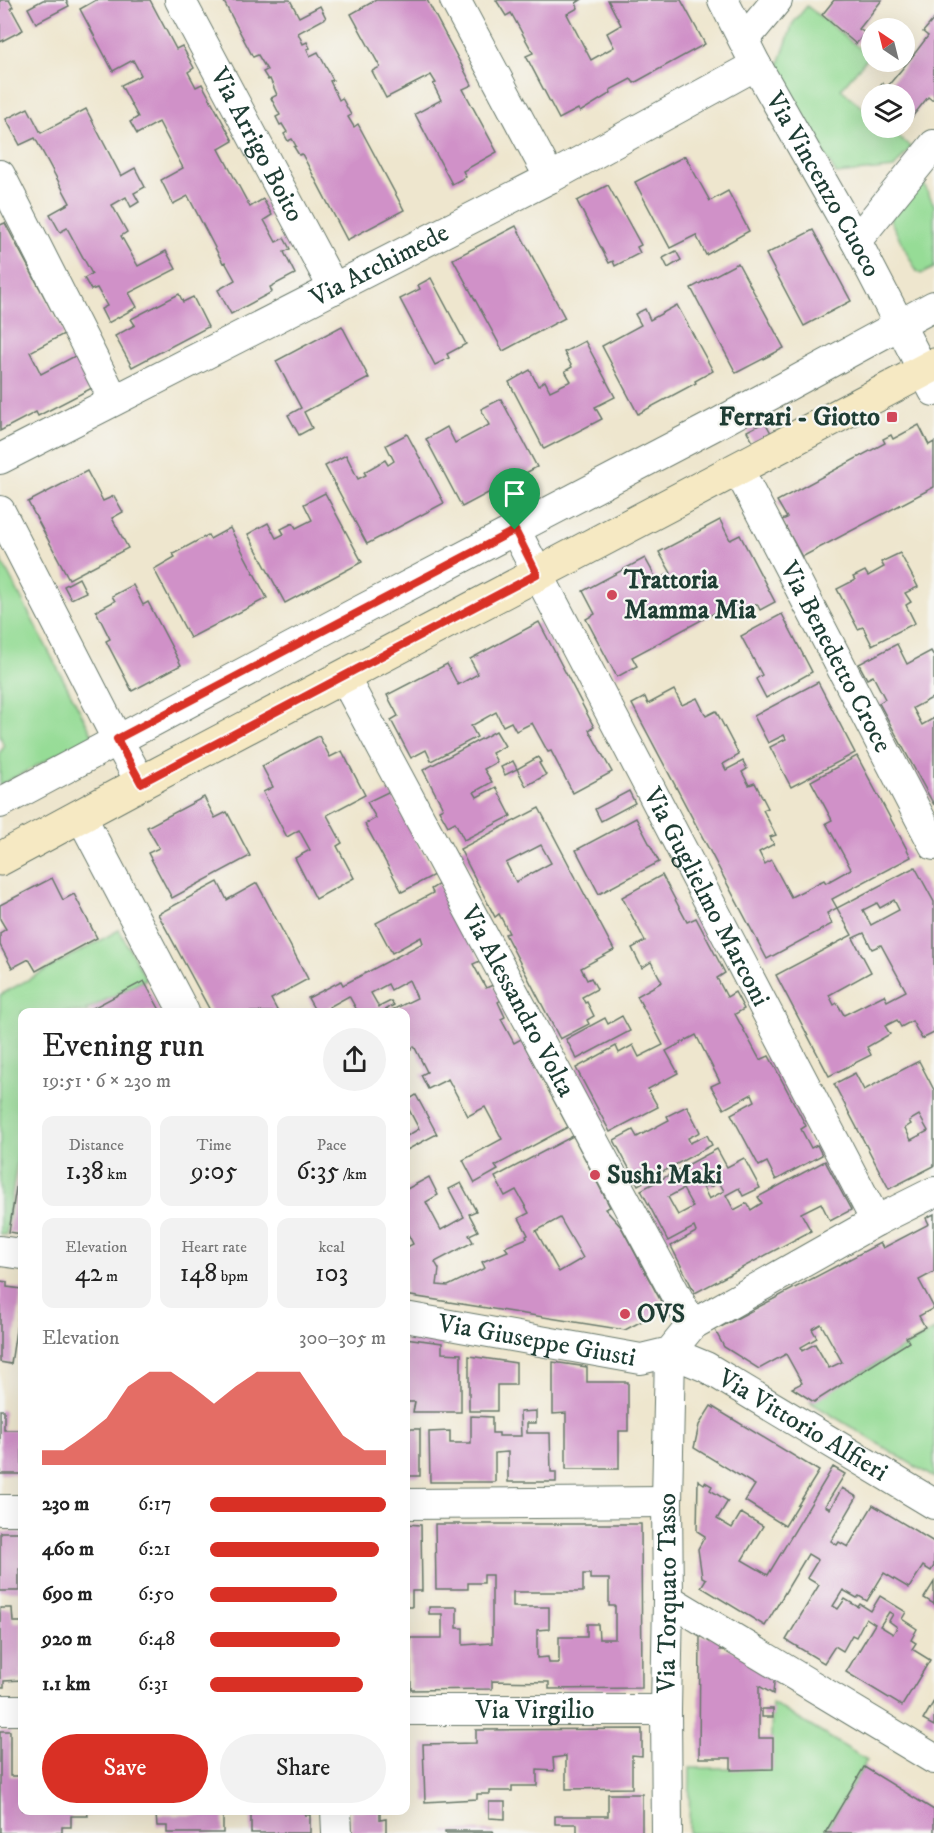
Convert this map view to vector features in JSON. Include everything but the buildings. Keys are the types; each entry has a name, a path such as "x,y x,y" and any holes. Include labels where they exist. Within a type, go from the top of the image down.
{"street":[{"name":"Via Arrigo Boito","path":"180,0 334,289"},
{"path":"455,0 550,178"},
{"name":"Via Vincenzo Cuoco","path":"723,0 930,375"},
{"path":"750,52 777,0"},
{"name":"Via Archimede","path":"0,459 550,178 750,52"},
{"path":"856,241 934,145"},
{"path":"0,175 114,400"},
{"path":"0,803 117,739 745,409 934,306"},
{"path":"0,860 141,783 738,469 930,375"},
{"name":"Via Benedetto Croce","path":"738,469 934,845"},
{"path":"0,511 141,783"},
{"name":"Via Guglielmo Marconi","path":"515,530 876,1221"},
{"name":"Via Alessandro Volta","path":"344,677 692,1325"},
{"path":"81,816 182,1008"},
{"path":"692,1325 876,1221 934,1192"},
{"path":"0,1251 18,1253"},
{"name":"Via Giuseppe Giusti","path":"410,1318 641,1359 670,1352 692,1325"},
{"name":"Via Torquato Tasso","path":"667,1833 670,1352"},
{"name":"Via Vittorio Alfieri","path":"670,1352 706,1367 934,1504"},
{"path":"410,1504 668,1502"},
{"path":"0,1510 18,1510"},
{"path":"668,1599 934,1759"},
{"path":"0,1710 18,1710"},
{"name":"Via Virgilio","path":"410,1710 666,1710"},
{"path":"336,1815 337,1833"}],"green space":[{"path":"807,6 861,50 861,65 841,89 861,106 861,138 900,138 911,147 894,168 836,174 777,70 793,23"},
{"path":"920,176 934,205 934,268 921,274 917,272 890,217"},
{"path":"0,558 93,736 0,785 0,752 4,747 0,735"},
{"path":"119,930 146,979 90,1008 18,1008 18,1155 6,1235 0,1234 0,995"},
{"path":"934,1330 934,1478 810,1402"},
{"path":"772,1703 867,1760 825,1833 689,1833 690,1768 770,1768"}],"place":[{"name":"Ferrari - Giotto","path":"892,417"},
{"name":"Trattoria Mamma Mia","path":"612,595"},
{"name":"Sushi Maki","path":"595,1175"},
{"name":"OVS","path":"625,1314"}],"route":[{"path":"515,530 537,574 141,783 117,739 515,530"}]}
